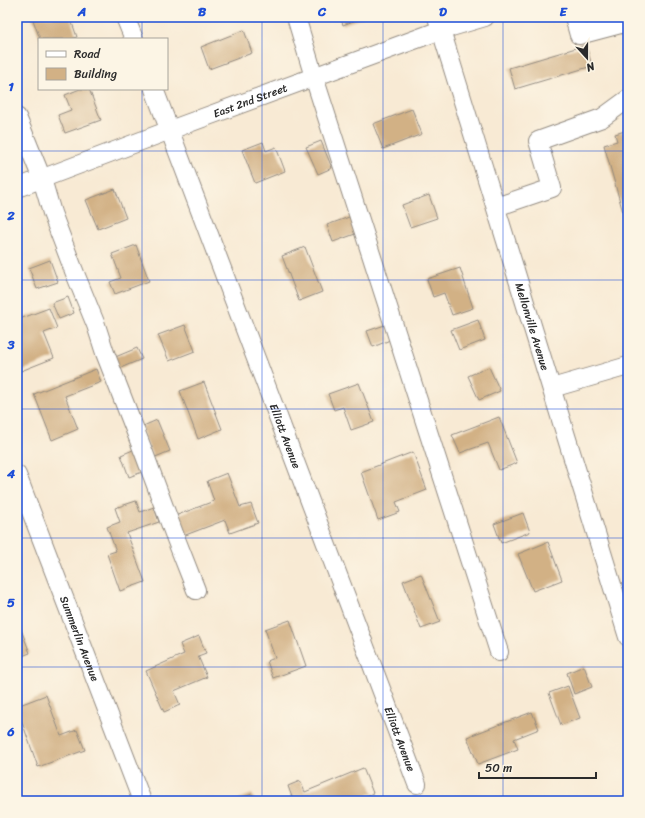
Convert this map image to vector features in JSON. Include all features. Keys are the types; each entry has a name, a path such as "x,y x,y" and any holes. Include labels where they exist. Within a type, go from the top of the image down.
{"street":[{"path":"125,17 134,38"},
{"path":"296,17 499,652"},
{"name":"East 2nd Street","path":"17,188 314,77 439,23 485,17"},
{"path":"574,17 579,35 628,22"},
{"name":"Mellonville Avenue","path":"439,23 628,637"},
{"name":"Elliott Avenue","path":"154,90 417,784"},
{"path":"496,207 552,188 538,141 602,118 628,99"},
{"path":"17,117 42,179 52,213 196,590"},
{"path":"552,388 628,366"},
{"name":"Summerlin Avenue","path":"17,475 142,801"}],"building":[{"path":"32,17 70,17 77,37 74,38 40,38"},
{"path":"340,17 364,17 343,25"},
{"path":"244,30 252,53 209,69 201,47"},
{"path":"586,45 592,66 515,89 509,68"},
{"path":"78,90 89,90 101,120 65,133 58,115 71,110 65,95"},
{"path":"412,109 422,134 383,149 373,124"},
{"path":"628,130 628,230 604,145 617,141 615,134"},
{"path":"321,141 332,168 318,174 306,147"},
{"path":"263,142 266,151 276,147 285,171 255,183 242,150"},
{"path":"115,189 126,218 98,229 86,200"},
{"path":"429,195 437,218 410,227 402,205"},
{"path":"352,216 358,233 333,242 327,225"},
{"path":"136,245 149,281 115,294 110,282 121,278 112,254"},
{"path":"305,247 322,292 299,301 282,256"},
{"path":"50,260 58,282 37,289 29,268"},
{"path":"460,268 473,308 452,315 444,293 433,297 427,279"},
{"path":"68,297 74,313 59,319 52,303"},
{"path":"49,308 57,328 44,333 54,358 21,371 17,361 17,334 19,333 17,328 17,320"},
{"path":"478,320 485,340 459,350 451,330"},
{"path":"185,325 195,351 169,361 158,335"},
{"path":"385,325 390,340 373,347 367,331"},
{"path":"137,348 142,359 118,369 113,358"},
{"path":"489,367 500,391 479,400 468,376"},
{"path":"96,369 101,382 65,396 78,429 52,440 34,394"},
{"path":"204,382 222,429 198,439 180,391"},
{"path":"359,383 374,422 351,430 343,407 334,410 328,394"},
{"path":"499,417 517,463 499,470 488,443 460,453 452,435"},
{"path":"157,420 170,451 153,458 141,427"},
{"path":"133,450 142,472 129,477 121,455"},
{"path":"413,452 427,490 396,502 400,512 378,520 361,472"},
{"path":"227,473 240,507 251,504 258,523 230,533 225,520 183,536 175,516 214,501 207,481"},
{"path":"136,501 140,512 154,507 159,522 127,533 145,582 120,591 107,554 116,551 107,527 120,522 115,508"},
{"path":"523,513 530,532 501,543 494,524"},
{"path":"548,542 562,580 533,591 518,554"},
{"path":"421,574 440,622 421,629 403,581"},
{"path":"17,619 30,653 17,658"},
{"path":"290,620 306,666 273,678 267,661 275,658 265,629"},
{"path":"199,636 206,653 198,656 207,677 174,691 180,705 164,712 146,671 184,654 180,644"},
{"path":"584,666 592,687 574,694 567,673"},
{"path":"568,686 580,718 561,725 549,693"},
{"path":"46,695 61,736 77,730 85,750 38,767 17,706"},
{"path":"532,712 539,729 514,739 518,749 478,764 467,737"},
{"path":"363,768 373,793 354,801 282,801 292,797 288,786 300,781 305,792"},
{"path":"252,794 255,801 234,801"}]}
